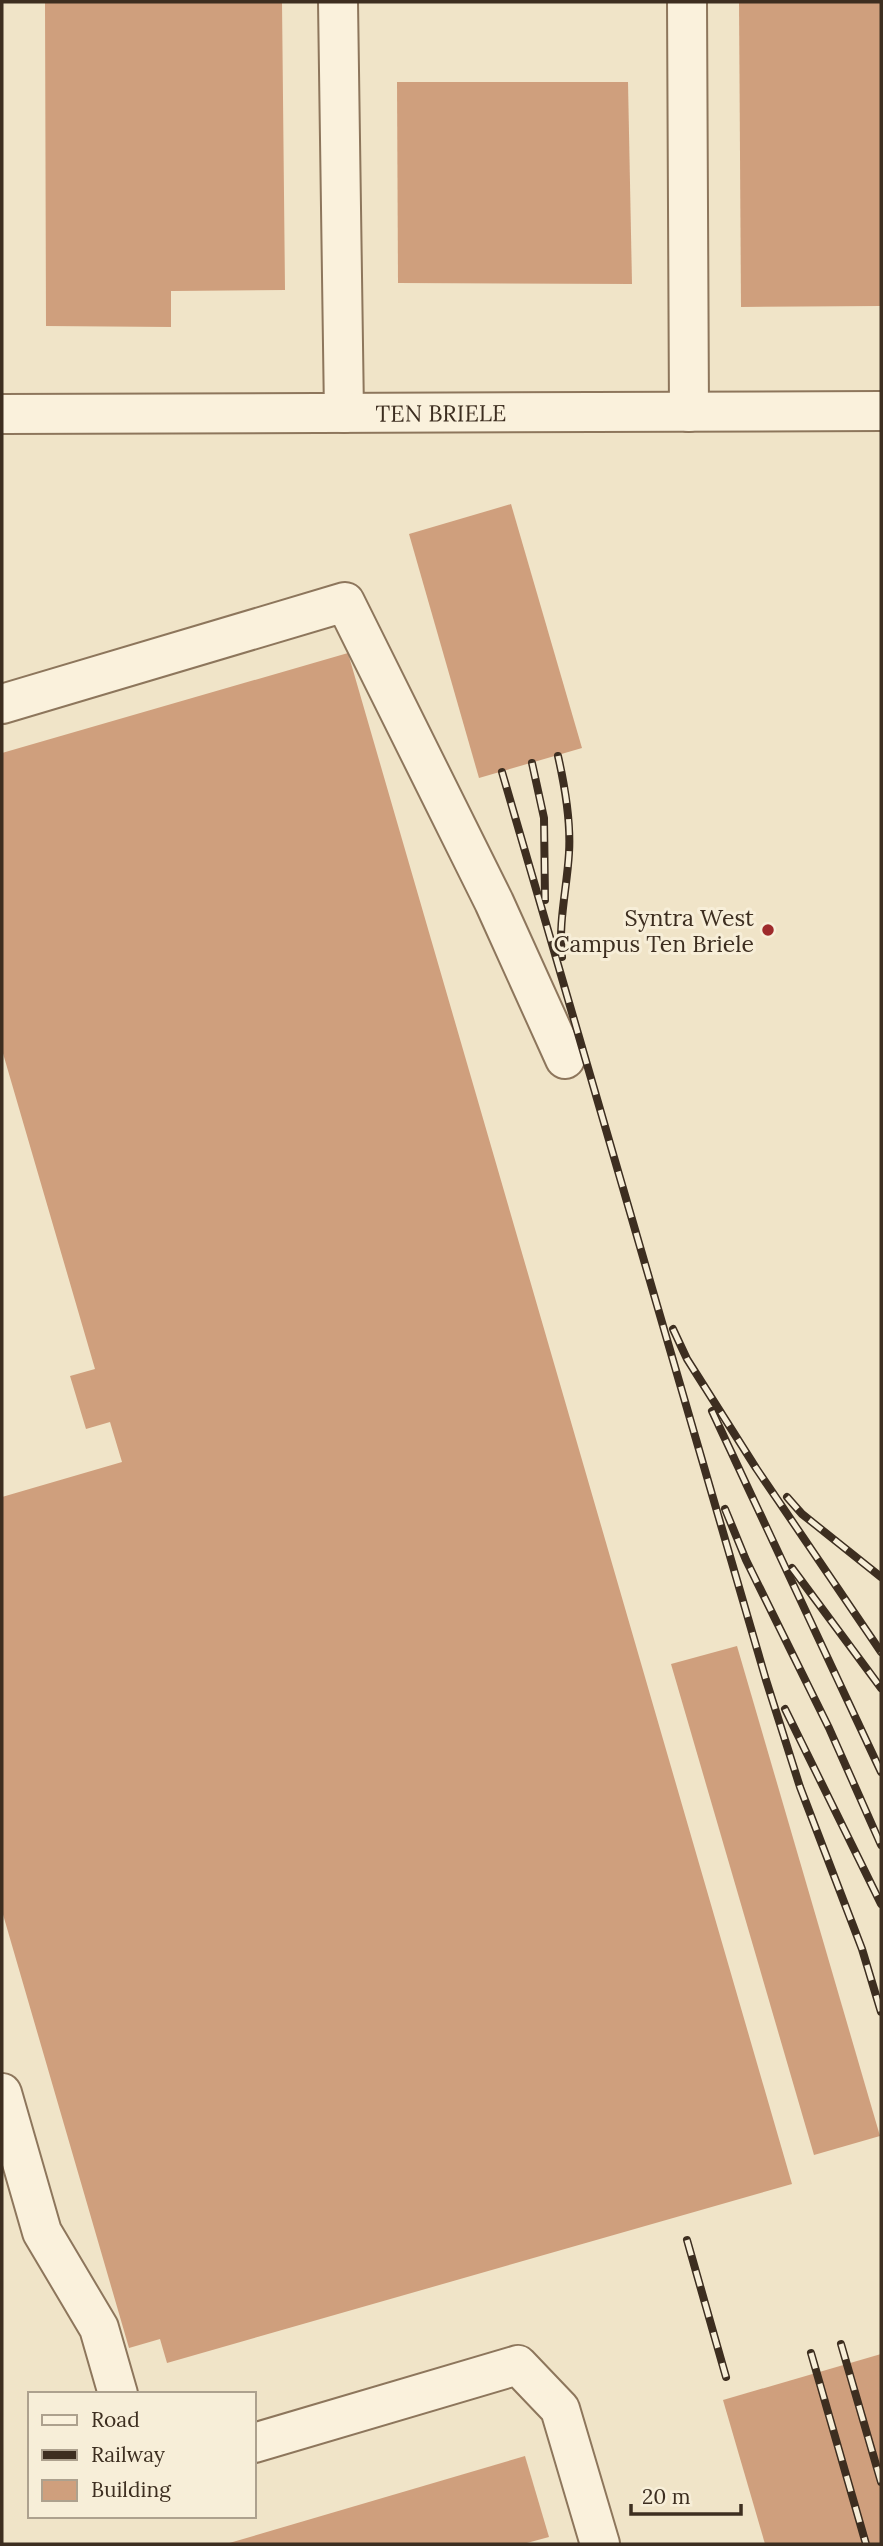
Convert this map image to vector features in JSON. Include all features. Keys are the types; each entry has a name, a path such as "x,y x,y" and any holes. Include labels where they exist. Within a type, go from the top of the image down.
{"street":[{"path":"338,2 344,413"},
{"path":"687,2 689,412"},
{"name":"TEN BRIELE","path":"2,415 881,411"},
{"path":"2,704 345,602 494,902 565,1059"},
{"path":"2,2093 42,2232 99,2328 117,2392"},
{"path":"256,2442 518,2365 560,2409 600,2544"}],"building":[{"path":"45,2 282,2 285,290 171,291 171,327 46,326"},
{"path":"739,2 881,2 881,306 741,307"},
{"path":"397,82 628,82 632,284 398,283"},
{"path":"511,504 582,748 479,778 409,534"},
{"path":"348,653 792,2184 167,2363 160,2339 129,2348 2,1911 2,1497 122,1462 110,1422 86,1429 70,1376 95,1369 2,1050 2,753"},
{"path":"737,1646 880,2136 814,2155 671,1664"},
{"path":"881,2354 881,2544 765,2544 723,2400"},
{"path":"525,2456 549,2537 523,2544 226,2544"}],"railway":[{"path":"558,756 569,829 562,918 562,957"},
{"path":"532,763 544,818 545,900"},
{"path":"502,772 766,1680 800,1787 862,1949 881,2012"},
{"path":"673,1329 687,1359 756,1468 881,1652"},
{"path":"712,1411 881,1772"},
{"path":"787,1497 802,1514 881,1577"},
{"path":"725,1509 746,1560 829,1728 881,1845"},
{"path":"792,1568 881,1688"},
{"path":"785,1709 881,1904"},
{"path":"687,2240 726,2377"},
{"path":"841,2344 881,2482"},
{"path":"811,2353 866,2544"}],"place":[{"name":"Syntra West Campus Ten Briele","path":"768,930"}]}
